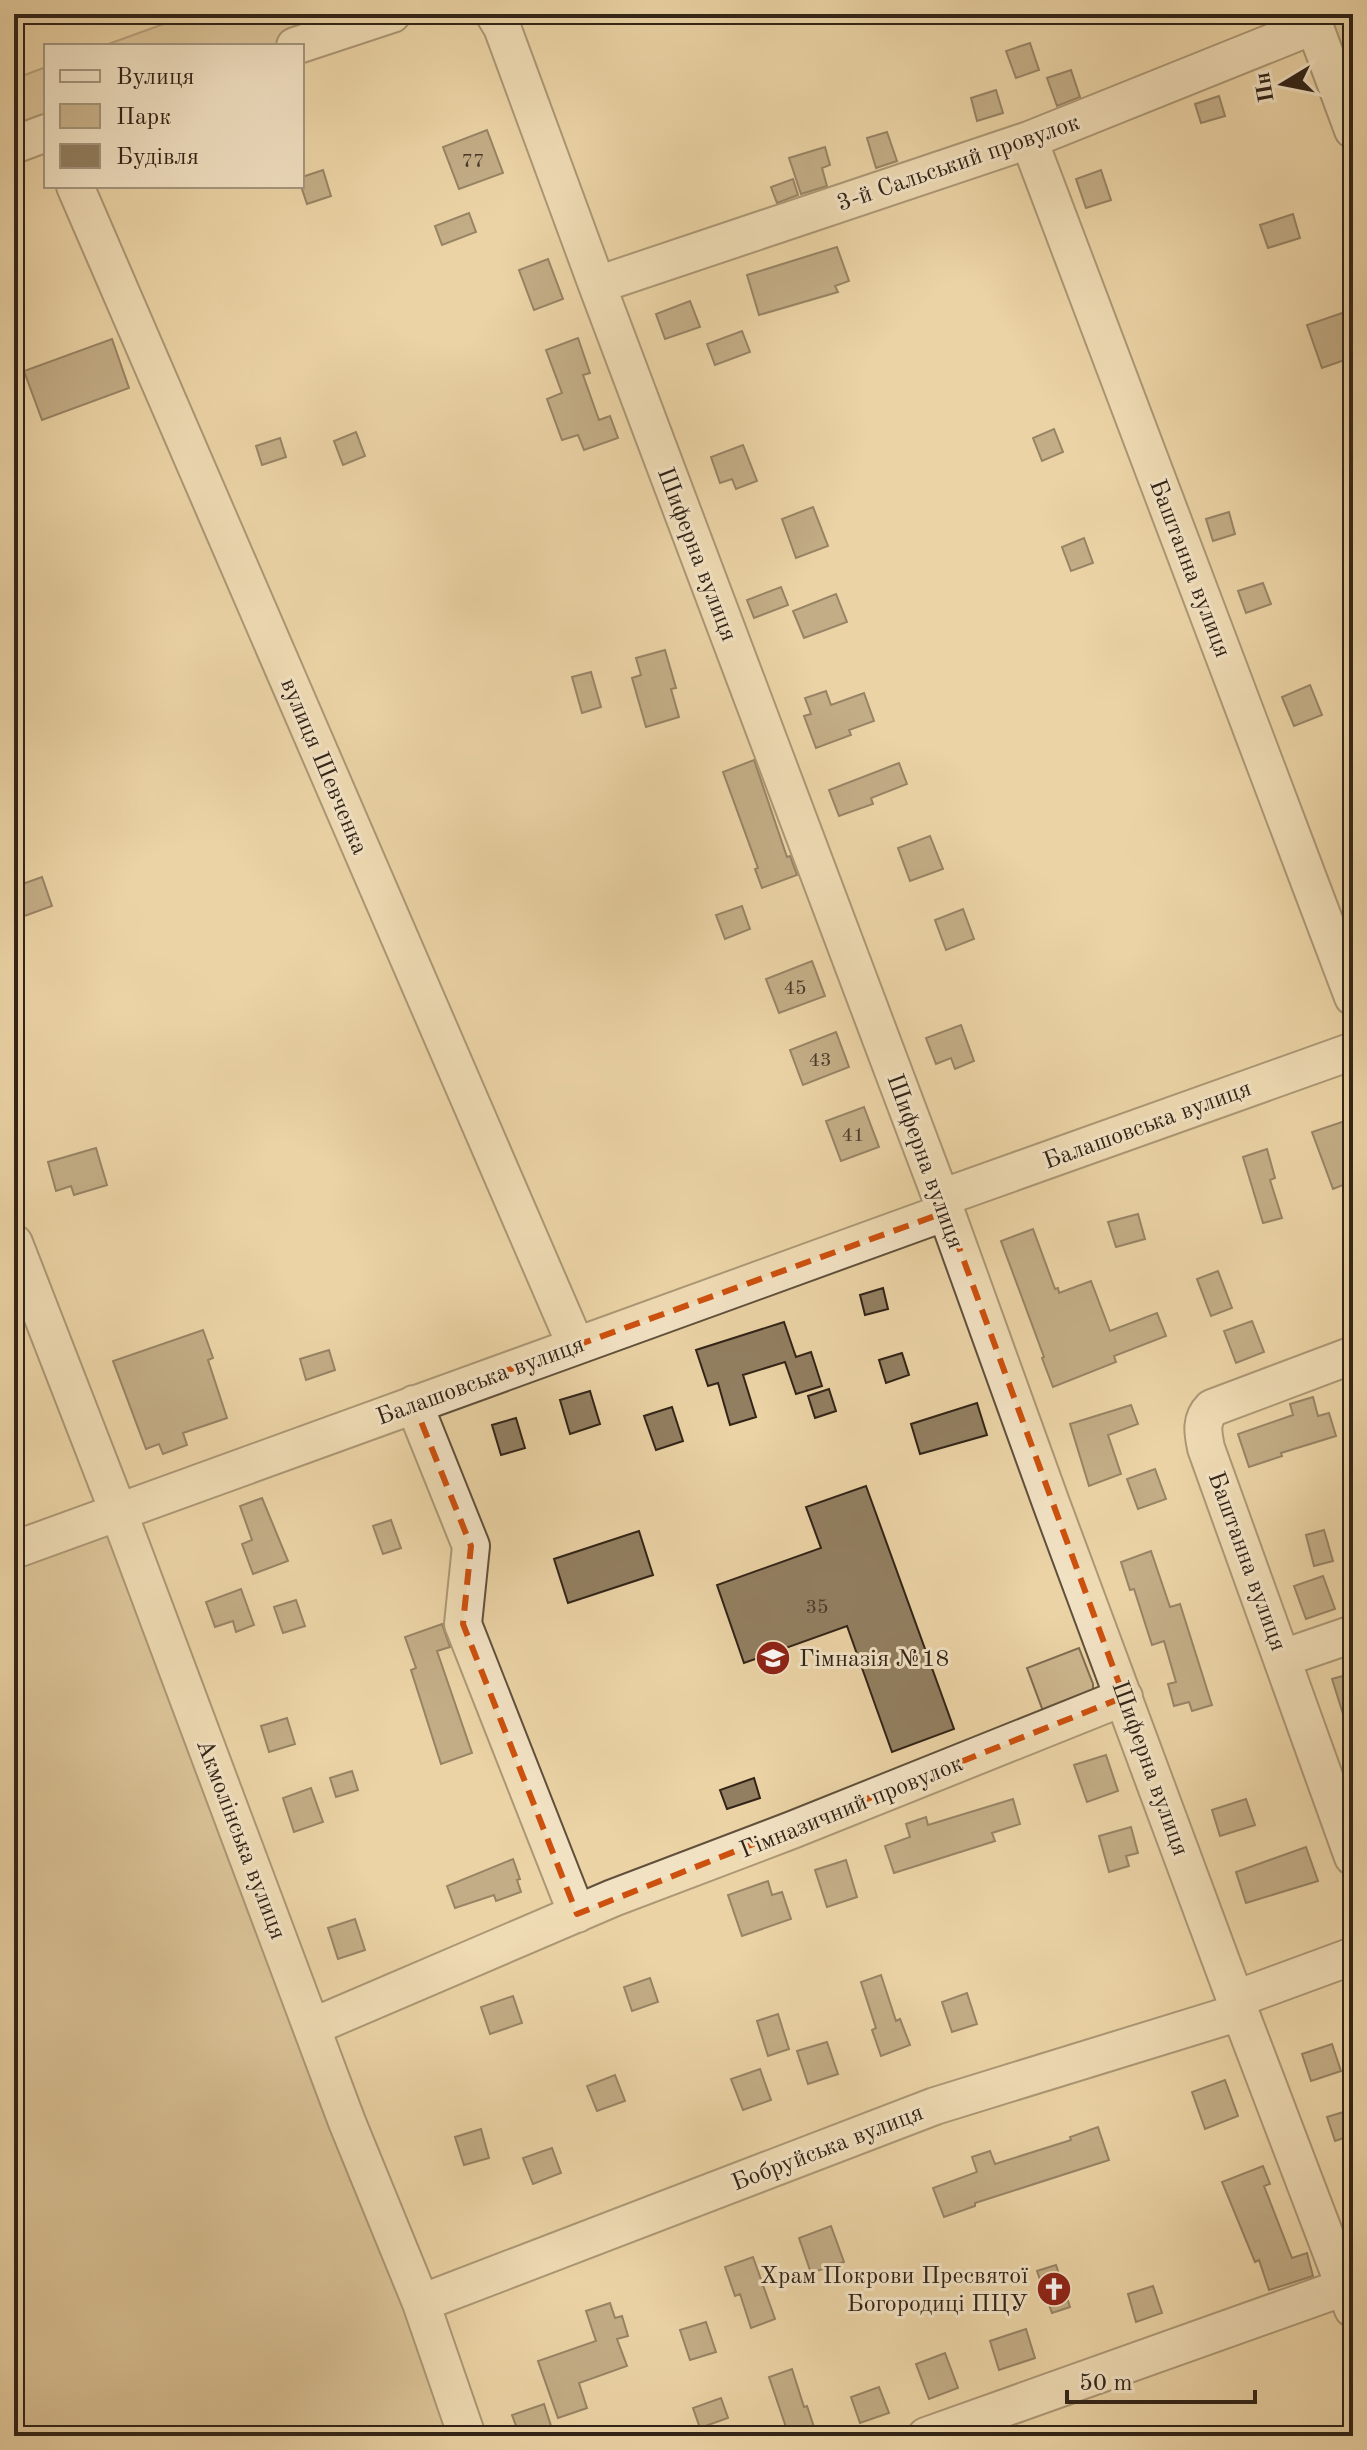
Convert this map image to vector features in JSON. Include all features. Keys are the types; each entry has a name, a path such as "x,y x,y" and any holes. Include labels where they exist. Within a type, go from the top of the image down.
{"street":[{"name":"Шиферна вулиця","path":"494,14 502,27 943,1205 1238,2006 1350,2293"},
{"path":"301,44 385,15"},
{"name":"3-й Сальський провулок","path":"597,285 1029,140 1312,20"},
{"path":"1312,20 1342,64 1353,130"},
{"path":"14,145 44,134"},
{"name":"Баштанна вулиця","path":"1029,140 1353,997"},
{"name":"вулиця Шевченка","path":"76,188 576,1346"},
{"name":"Балашовська вулиця","path":"14,1550 576,1346 1353,1051"},
{"name":"Акмолінська вулиця","path":"16,1256 118,1511 347,2122 421,2303 467,2436"},
{"name":"Баштанна вулиця","path":"1353,1355 1212,1408 1203,1421 1206,1448 1353,1857"},
{"path":"414,1404 471,1546 463,1624 577,1914"},
{"path":"1283,1658 1353,1634"},
{"name":"Гімназичний провулок","path":"312,2027 577,1914 1124,1697"},
{"name":"Бобруйська вулиця","path":"421,2303 935,2106 1238,2006 1353,1956"},
{"path":"926,2436 1350,2293"}],"highlighted area":[{"path":"946,1212 1124,1697 577,1914 463,1624 471,1546 414,1404"}],"green space":[{"path":"191,14 392,14 304,44 108,44"},
{"path":"1310,14 1353,14 1353,130"},
{"path":"44,68 44,134 14,145 14,79"},
{"path":"118,1511 464,2436 14,2436 14,1550"},
{"path":"1079,1648 1093,1684 1093,1695 1046,1719 1027,1668"}],"building":[{"path":"1030,43 1039,70 1016,78 1006,51"},
{"path":"1071,70 1080,97 1057,106 1047,78"},
{"path":"996,90 1003,113 977,121 971,98"},
{"path":"1219,96 1225,116 1201,123 1195,104"},
{"path":"487,130 503,173 459,189 443,147"},
{"path":"887,132 897,161 876,168 867,138"},
{"path":"825,147 830,165 822,168 827,186 801,194 789,158"},
{"path":"323,170 331,196 307,204 302,189 304,176"},
{"path":"1101,170 1111,200 1086,208 1076,179"},
{"path":"793,179 798,195 777,203 771,187"},
{"path":"469,213 476,232 442,245 435,226"},
{"path":"1293,214 1300,238 1268,248 1260,225"},
{"path":"837,247 849,281 835,286 838,292 759,315 747,275"},
{"path":"548,259 563,299 534,310 519,270"},
{"path":"690,301 700,327 665,339 656,314"},
{"path":"1342,313 1353,345 1353,357 1322,368 1307,325"},
{"path":"742,331 750,352 715,365 707,344"},
{"path":"578,338 590,373 583,375 599,420 610,416 618,438 584,450 578,435 562,440 547,399 562,393 546,350"},
{"path":"112,339 129,388 42,420 24,371"},
{"path":"1054,429 1063,452 1042,461 1033,438"},
{"path":"356,432 365,456 343,465 334,441"},
{"path":"280,438 286,457 262,465 256,446"},
{"path":"743,445 757,481 736,489 732,479 720,483 711,457"},
{"path":"813,507 828,546 796,558 782,519"},
{"path":"1229,512 1235,534 1213,541 1206,519"},
{"path":"1084,538 1093,563 1071,571 1062,547"},
{"path":"1263,583 1271,604 1246,613 1238,591"},
{"path":"781,587 788,605 754,618 747,600"},
{"path":"836,594 847,622 804,638 793,611"},
{"path":"665,650 676,688 671,689 679,717 646,727 632,678 641,675 636,658"},
{"path":"591,672 601,707 582,713 572,677"},
{"path":"1310,685 1322,715 1294,726 1282,697"},
{"path":"826,691 831,705 864,693 874,721 849,730 851,735 816,748 804,716 811,714 805,698"},
{"path":"754,760 787,857 790,856 797,875 762,888 755,869 758,868 723,772"},
{"path":"899,763 907,784 871,798 873,804 839,816 829,790"},
{"path":"930,836 943,869 910,881 898,848"},
{"path":"42,877 52,906 19,918 14,903 14,887"},
{"path":"742,906 750,929 725,939 716,915"},
{"path":"963,909 974,939 946,950 935,920"},
{"path":"812,961 825,996 779,1013 766,979"},
{"path":"961,1025 974,1061 955,1069 951,1058 936,1064 926,1038"},
{"path":"836,1032 849,1067 803,1085 790,1050"},
{"path":"864,1107 879,1147 841,1161 826,1121"},
{"path":"1345,1121 1353,1145 1353,1150 1347,1152 1353,1169 1353,1181 1333,1189 1312,1132"},
{"path":"96,1148 107,1185 74,1195 71,1186 56,1191 48,1162"},
{"path":"1267,1149 1275,1178 1270,1180 1282,1218 1263,1223 1243,1157"},
{"path":"1138,1214 1145,1239 1116,1247 1108,1222"},
{"path":"1033,1229 1059,1293 1091,1281 1110,1331 1157,1313 1166,1336 1114,1356 1116,1362 1053,1387 1001,1241"},
{"path":"1218,1271 1232,1308 1211,1316 1197,1279"},
{"path":"883,1288 888,1309 865,1315 860,1295"},
{"path":"1252,1321 1264,1352 1236,1363 1224,1331"},
{"path":"784,1322 796,1357 811,1352 822,1386 796,1394 785,1362 743,1375 756,1417 730,1425 718,1383 708,1386 696,1350"},
{"path":"203,1330 213,1358 208,1360 227,1418 183,1433 187,1445 163,1454 159,1444 146,1449 113,1361"},
{"path":"329,1350 335,1370 306,1380 300,1359"},
{"path":"902,1353 909,1375 886,1383 879,1360"},
{"path":"829,1389 836,1411 815,1418 808,1396"},
{"path":"590,1391 600,1424 570,1434 560,1400"},
{"path":"1313,1397 1318,1416 1329,1413 1336,1436 1281,1453 1282,1456 1249,1467 1238,1434 1293,1415 1290,1404"},
{"path":"977,1403 987,1435 920,1454 911,1424"},
{"path":"1131,1405 1138,1424 1108,1435 1121,1474 1089,1486 1070,1424"},
{"path":"672,1407 683,1441 656,1450 644,1416"},
{"path":"516,1418 525,1448 501,1455 492,1425"},
{"path":"1155,1469 1166,1499 1138,1509 1127,1479"},
{"path":"866,1486 954,1729 892,1752 847,1626 744,1663 717,1585 821,1548 806,1507"},
{"path":"262,1498 288,1561 253,1574 242,1544 252,1540 240,1506"},
{"path":"391,1520 401,1548 383,1554 373,1526"},
{"path":"1324,1530 1333,1561 1314,1566 1306,1535"},
{"path":"639,1531 653,1575 568,1603 554,1559"},
{"path":"1151,1551 1170,1607 1180,1604 1212,1705 1192,1711 1189,1702 1174,1706 1168,1684 1176,1682 1164,1641 1152,1645 1134,1589 1130,1590 1121,1562"},
{"path":"1323,1576 1335,1609 1306,1619 1294,1586"},
{"path":"241,1589 254,1625 236,1632 233,1621 215,1627 206,1602"},
{"path":"296,1600 305,1626 283,1633 274,1607"},
{"path":"442,1624 450,1647 437,1651 472,1753 441,1764 411,1670 416,1668 405,1637"},
{"path":"1353,1673 1353,1733 1349,1733 1332,1679"},
{"path":"287,1718 295,1744 269,1752 261,1726"},
{"path":"1106,1755 1118,1791 1087,1802 1074,1765"},
{"path":"352,1771 358,1790 336,1797 330,1778"},
{"path":"754,1778 760,1798 727,1809 720,1790"},
{"path":"311,1788 323,1822 294,1832 283,1798"},
{"path":"1013,1799 1020,1824 992,1833 995,1841 894,1873 885,1846 910,1837 906,1824 926,1817 928,1825"},
{"path":"1246,1799 1255,1825 1220,1836 1212,1810"},
{"path":"1131,1827 1138,1853 1126,1856 1129,1866 1109,1872 1099,1836"},
{"path":"1306,1847 1318,1881 1246,1903 1236,1872"},
{"path":"513,1859 521,1892 496,1901 494,1895 455,1908 447,1886"},
{"path":"846,1860 857,1897 827,1907 815,1870"},
{"path":"768,1881 772,1895 782,1892 791,1919 742,1936 728,1895"},
{"path":"355,1919 365,1950 338,1959 328,1928"},
{"path":"881,1975 896,2021 900,2019 910,2045 881,2056 872,2030 876,2028 861,1982"},
{"path":"650,1978 658,2002 632,2011 624,1987"},
{"path":"967,1993 977,2024 952,2032 942,2002"},
{"path":"513,1996 522,2023 490,2034 481,2007"},
{"path":"778,2014 789,2049 768,2056 757,2021"},
{"path":"827,2042 838,2074 808,2084 797,2051"},
{"path":"1332,2044 1341,2071 1311,2081 1302,2054"},
{"path":"760,2069 771,2100 743,2110 731,2079"},
{"path":"615,2075 625,2101 597,2111 587,2086"},
{"path":"1225,2080 1238,2116 1205,2129 1192,2092"},
{"path":"1353,2109 1353,2135 1335,2141 1327,2117"},
{"path":"1098,2127 1109,2160 975,2203 975,2206 944,2217 933,2188 977,2172 972,2157 990,2151 995,2164 1071,2140 1070,2137"},
{"path":"481,2129 489,2158 464,2165 455,2137"},
{"path":"552,2148 561,2173 533,2184 523,2158"},
{"path":"1263,2166 1270,2184 1264,2186 1292,2258 1307,2253 1313,2276 1269,2290 1259,2260 1255,2262 1222,2182"},
{"path":"831,2226 844,2262 811,2273 799,2238"},
{"path":"753,2257 775,2319 751,2328 740,2294 735,2296 725,2267"},
{"name":"Храм Покрови Пресвятої Богородиці ПЦУ","path":"1056,2265 1070,2307 1052,2313 1037,2271"},
{"path":"1153,2286 1162,2313 1136,2322 1128,2294"},
{"path":"610,2303 615,2318 622,2316 628,2336 617,2339 627,2366 579,2383 587,2408 558,2418 538,2361 596,2341 586,2311"},
{"path":"706,2322 716,2352 690,2360 680,2330"},
{"path":"1026,2329 1035,2358 999,2370 990,2341"},
{"path":"945,2353 958,2388 929,2399 916,2364"},
{"path":"792,2369 817,2436 789,2436 769,2377"},
{"path":"879,2387 889,2413 860,2423 851,2397"},
{"path":"721,2398 728,2418 700,2428 693,2408"},
{"path":"544,2404 553,2432 540,2436 520,2436 512,2415"}],"place":[{"name":"Гімназія №18","path":"773,1658"},
{"name":"Храм Покрови Пресвятої Богородиці ПЦУ","path":"1054,2289"}]}
